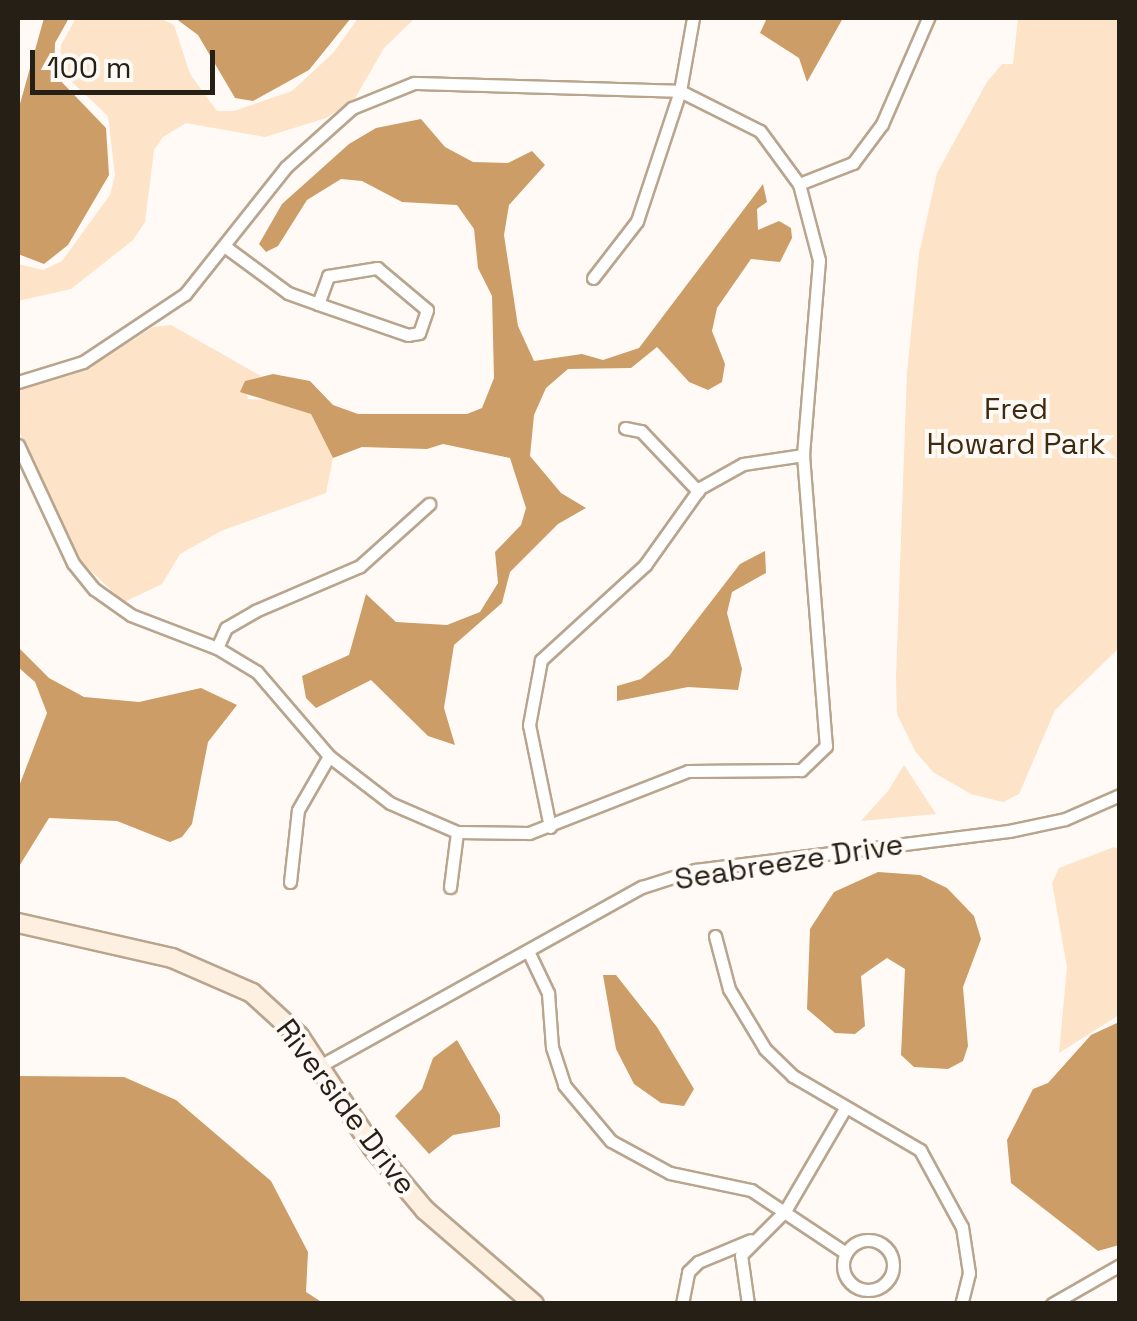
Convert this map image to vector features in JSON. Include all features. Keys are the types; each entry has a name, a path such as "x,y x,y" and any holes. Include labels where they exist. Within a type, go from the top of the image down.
{"street":[{"path":"593,278 637,221 680,91 692,18"},
{"path":"799,184 853,162 882,124 928,18"},
{"path":"18,382 83,362 123,341 186,294 227,248 286,167 352,108 414,83 680,91 760,130 799,184 819,260 803,455 826,746 801,770 688,770 550,827 502,835 457,832 390,803 330,756 257,672 217,648 131,615 94,588 73,563 18,444"},
{"path":"227,248 288,293 318,304 408,336 419,333 428,318 426,310 377,268 328,276 318,304"},
{"path":"625,428 641,432 698,491"},
{"path":"550,827 531,742 534,673 556,642 645,564 698,491 743,464 803,455"},
{"path":"217,648 226,628 360,566 429,504"},
{"path":"290,882 298,810 330,756"},
{"name":"Seabreeze Drive","path":"318,1067 528,951 595,908 696,870 1009,832 1065,819 1120,795"},
{"path":"450,887 457,832"},
{"name":"Riverside Drive","path":"18,923 222,975 276,1013 425,1210 534,1304"},
{"path":"715,936 729,989 765,1049 792,1076 844,1110 903,1135 926,1160 968,1248 961,1304"},
{"path":"528,951 543,976 564,1086 611,1141 670,1173 735,1184 786,1211 846,1252"},
{"path":"682,1304 688,1272 698,1262 751,1240 786,1211 844,1110"},
{"path":"742,1302 742,1255 751,1240"},
{"path":"854,1243 880,1243 894,1264 892,1275 884,1285 860,1289 844,1274 846,1252 854,1243"},
{"path":"1052,1304 1120,1264"}],"green space":[{"path":"76,18 160,18 174,25 190,74 217,111 234,111 292,91 334,52 358,18 415,18 384,48 354,100 326,118 265,137 186,123 163,137 154,150 145,222 133,240 71,289 18,301 18,264 43,270 62,261 110,195 115,175 108,116 59,70 61,45"},
{"name":"Fred Howard Park","path":"1018,18 1119,18 1120,647 1055,710 1019,794 1003,802 971,794 933,772 915,751 897,714 896,678 907,372 919,254 937,173 987,82 1002,64 1013,64"},
{"path":"171,325 261,376 244,382 248,399 285,401 311,414 333,458 326,493 221,531 180,554 162,584 124,602 78,559 18,429 18,390 86,369 153,327"},
{"path":"904,765 936,814 861,821 888,791"},
{"path":"1114,847 1120,850 1119,1015 1059,1053 1067,967 1052,883 1059,868"}],"shaded area":[{"path":"44,18 69,18 55,43 54,74 106,128 109,175 68,245 44,264 18,254 18,111"},
{"path":"175,18 351,18 309,70 253,101 235,98 198,35"},
{"path":"767,18 843,18 807,82 799,58 760,33"},
{"path":"421,119 445,147 473,162 508,163 532,151 545,165 509,205 504,235 518,326 534,361 582,354 603,360 639,348 763,184 767,202 757,209 758,230 779,221 791,228 792,238 780,262 751,259 717,308 712,331 725,364 722,382 708,390 689,382 657,347 631,368 568,369 546,388 534,415 530,456 561,493 586,508 558,524 510,572 502,603 454,645 444,708 455,745 428,736 371,680 316,708 306,698 302,676 349,655 366,594 396,622 447,625 480,612 498,583 495,552 521,525 526,508 510,458 443,444 427,449 362,447 333,458 311,414 240,392 245,381 273,374 310,381 333,405 358,414 467,414 482,408 494,378 492,296 478,268 474,229 457,205 402,202 362,181 341,179 307,200 278,246 266,252 259,244 282,204 349,144 376,128"},
{"path":"765,551 766,573 732,592 727,613 742,669 738,690 688,687 617,701 617,686 641,679 669,656 740,564"},
{"path":"18,647 49,678 84,697 139,702 201,688 237,705 208,742 192,824 182,837 170,842 117,821 49,818 18,868 18,789 47,713 35,682 18,667"},
{"path":"878,872 920,875 947,888 974,916 981,939 963,987 968,1046 963,1061 948,1069 914,1067 901,1055 905,969 887,958 861,976 865,1026 855,1034 835,1033 807,1009 810,929 834,892"},
{"path":"603,975 616,975 657,1027 694,1089 684,1106 661,1103 634,1084 616,1049"},
{"path":"1119,1022 1119,1245 1098,1251 1011,1183 1007,1140 1033,1089 1048,1083 1091,1035"},
{"path":"457,1040 500,1115 500,1127 453,1135 429,1154 395,1116 422,1089 433,1058"},
{"path":"18,1076 124,1077 176,1100 271,1181 308,1252 306,1292 323,1303 18,1303"}]}
